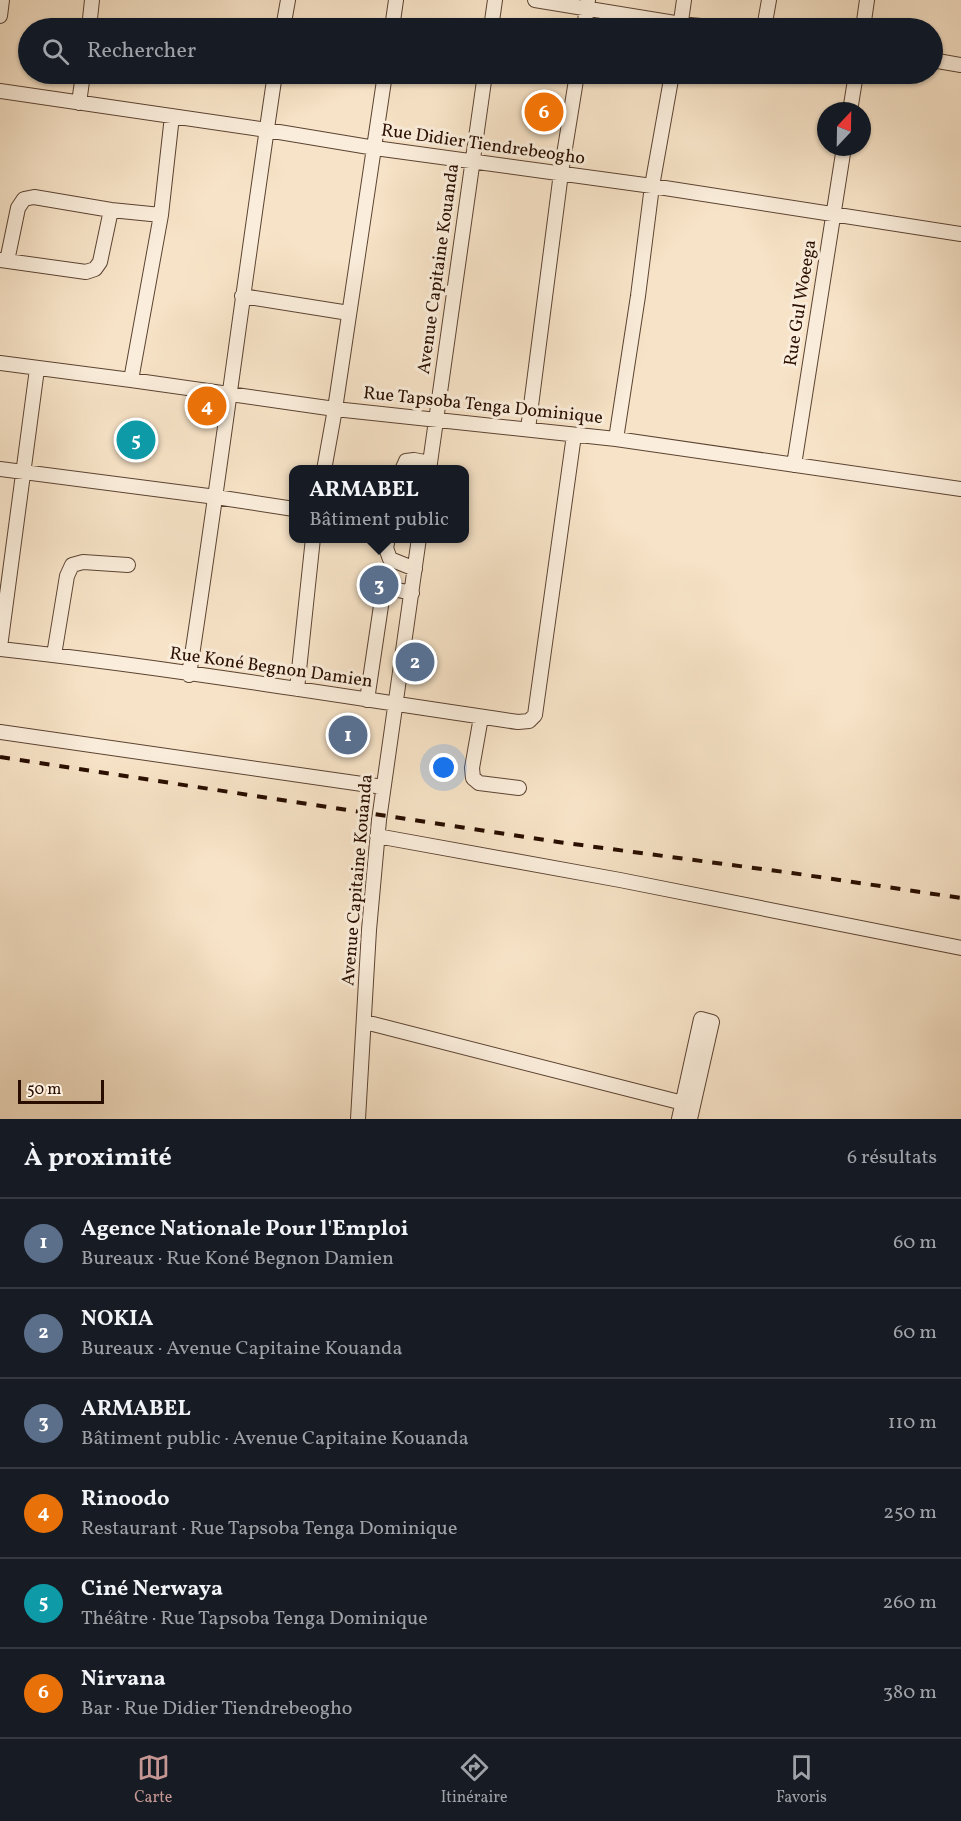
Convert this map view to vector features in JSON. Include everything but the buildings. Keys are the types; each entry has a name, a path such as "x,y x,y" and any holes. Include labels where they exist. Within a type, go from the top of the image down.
{"street":[{"path":"0,16 2,0"},
{"path":"90,18 92,0"},
{"path":"285,18 288,0"},
{"path":"393,18 396,0"},
{"path":"492,18 495,0"},
{"path":"535,0 587,4 647,18"},
{"path":"682,18 684,0"},
{"path":"766,18 769,0"},
{"path":"864,18 867,0"},
{"path":"943,61 961,64"},
{"path":"79,103 82,84"},
{"path":"189,675 274,84"},
{"path":"325,465 384,84"},
{"name":"Avenue Capitaine Kouanda","path":"429,465 483,84"},
{"path":"528,429 561,173 575,84"},
{"path":"616,439 652,186 670,84"},
{"path":"851,102 854,84"},
{"name":"Rue Didier Tiendrebeogho","path":"0,91 375,148 652,186 961,234"},
{"path":"131,380 161,215 172,116"},
{"name":"Rue Gul Woeega","path":"794,465 843,156"},
{"path":"111,210 100,262 95,269 86,273 4,260 18,208 24,199 34,197 111,210 161,215"},
{"path":"242,296 349,313"},
{"name":"Rue Tapsoba Tenga Dominique","path":"0,363 335,409 616,439 961,489"},
{"path":"0,648 37,369"},
{"name":"Rue Koné Begnon Damien","path":"0,648 481,717 518,722 529,721 535,715 574,435"},
{"path":"404,465 406,461 414,460 426,465"},
{"path":"0,469 216,497 289,509"},
{"path":"297,689 312,543"},
{"path":"387,543 386,548 390,559 415,569"},
{"name":"Avenue Capitaine Kouanda","path":"358,1119 377,836 418,543"},
{"path":"54,655 67,576 72,565 83,562 128,565"},
{"path":"367,700 382,599 386,591 393,589 412,593"},
{"path":"481,717 472,768 473,778 479,783 519,788"},
{"path":"0,732 383,787"},
{"path":"377,836 620,880 961,948"},
{"path":"679,1119 701,1019 712,1022 690,1119"},
{"path":"365,1023 683,1103"}],"railway":[{"path":"0,757 558,842 961,898"}],"place":[{"name":"Nirvana","path":"544,112"},
{"name":"Rinoodo","path":"207,406"},
{"name":"Ciné Nerwaya","path":"136,440"},
{"name":"ARMABEL","path":"379,585"},
{"name":"NOKIA","path":"415,662"},
{"name":"Agence Nationale Pour l'Emploi","path":"348,735"}]}
